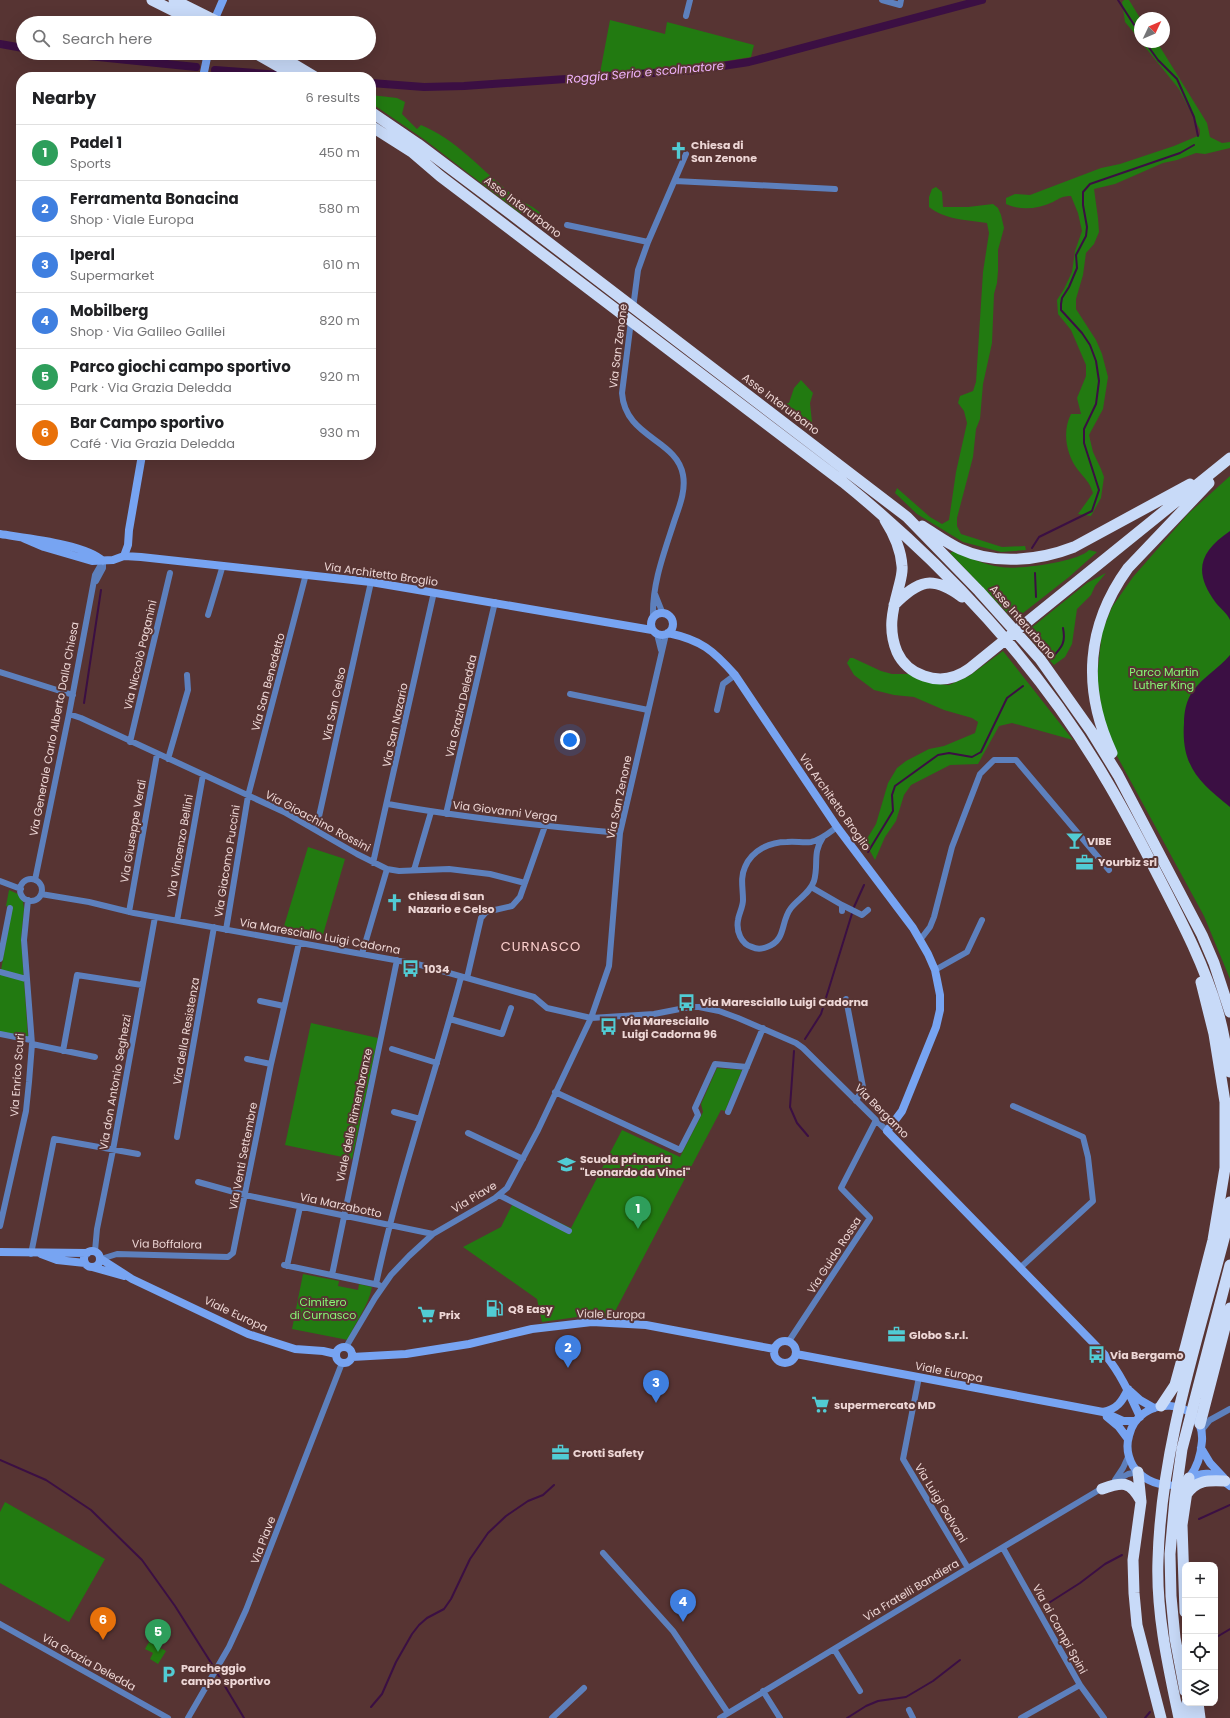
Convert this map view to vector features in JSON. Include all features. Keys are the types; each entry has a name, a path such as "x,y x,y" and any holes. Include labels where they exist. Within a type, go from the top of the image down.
{"highway":[{"path":"152,0 189,16"},
{"path":"174,0 193,16"},
{"path":"267,60 289,72"},
{"path":"287,60 307,72"},
{"name":"Asse Interurbano","path":"376,116 415,148 641,313 906,517 980,591 1040,659 1091,731 1118,775"},
{"name":"Asse Interurbano","path":"376,128 415,148 440,176 627,319 797,446 881,513 938,567 981,612"},
{"path":"376,136 415,148"},
{"path":"881,513 897,544 902,566 891,630 893,642 902,660 914,671 922,675 941,680 954,678 969,669 1230,458"},
{"path":"1230,463 1194,497 1128,568 1117,583 1106,603 1099,624 1094,646 1092,671 1092,693 1104,737 1117,764 1118,775 1192,915 1214,963 1230,1012"},
{"path":"906,517 960,549 985,557 1023,560 1038,558 1057,554 1074,547 1218,468"},
{"path":"894,606 913,588 924,584 937,584 955,592 981,612 1053,700 1105,777 1189,937 1218,1011 1230,1072"},
{"path":"1158,1407 1175,1385 1213,1240 1225,1168 1225,1102 1215,1042 1203,988 1191,956 1189,937"},
{"path":"1179,1718 1165,1645 1160,1609 1158,1560 1163,1496 1170,1448 1183,1391 1225,1235 1230,1202"},
{"path":"1182,1675 1175,1638 1171,1596 1170,1554 1174,1499 1182,1449 1230,1266"},
{"path":"1201,1427 1230,1308"},
{"path":"1138,1472 1141,1502 1133,1560 1137,1625 1161,1718"},
{"path":"1185,1598 1182,1525 1189,1478"},
{"path":"1186,1496 1194,1487 1204,1481 1228,1484"},
{"path":"1102,1489 1115,1484 1127,1484 1134,1490 1141,1502"},
{"path":"1188,1706 1190,1718"},
{"path":"1198,1706 1200,1718"}],"street":[{"path":"217,16 223,0"},
{"path":"686,16 690,0"},
{"path":"882,0 901,2"},
{"path":"204,72 207,60"},
{"name":"Via San Zenone","path":"652,618 654,593 660,567 684,492 683,474 678,462 670,452 635,425 629,418 622,401 622,392 638,270 648,242 686,154"},
{"path":"675,181 835,189"},
{"path":"567,225 648,242"},
{"path":"0,534 23,538 92,561 113,560 124,556 128,545 129,530 141,460"},
{"name":"Via Architetto Broglio","path":"124,556 223,565 371,582 633,626 654,632"},
{"name":"Via Generale Carlo Alberto Dalla Chiesa","path":"35,880 97,570 103,561"},
{"path":"208,615 223,565"},
{"name":"Via Niccolò Paganini","path":"130,742 170,573"},
{"name":"Via San Benedetto","path":"248,796 306,574"},
{"name":"Via San Celso","path":"316,830 371,582"},
{"name":"Via San Nazario","path":"374,862 434,592"},
{"path":"654,593 663,614"},
{"name":"Via Grazia Deledda","path":"446,814 495,602"},
{"path":"663,614 670,617 673,624 667,634 654,632 650,624 652,618 656,615 663,614"},
{"name":"Via Architetto Broglio","path":"633,626 652,618"},
{"name":"Via Architetto Broglio","path":"673,624 688,638"},
{"name":"Via San Zenone","path":"654,632 661,651"},
{"name":"Via San Zenone","path":"591,1018 609,966 620,833 661,651 667,634"},
{"name":"Via Architetto Broglio","path":"667,634 688,638 702,644 714,653 735,675 837,827 913,928 935,970 940,995 940,1010 936,1026 902,1111 887,1131"},
{"path":"0,672 72,695"},
{"path":"168,759 188,690 187,675"},
{"path":"717,710 723,684 735,675"},
{"path":"570,694 648,710"},
{"name":"Via Gioachino Rossini","path":"69,714 81,718 284,812 387,869 399,871 449,869 490,874 525,883"},
{"name":"Via Giuseppe Verdi","path":"129,912 157,754"},
{"path":"920,940 930,927 934,917 952,847 980,774 994,760 1016,760 1109,870"},
{"name":"Via Vincenzo Bellini","path":"176,921 203,775"},
{"name":"Via Giacomo Puccini","path":"226,930 248,796"},
{"name":"Via Giovanni Verga","path":"388,804 446,814 620,833"},
{"path":"414,870 431,812"},
{"path":"376,1284 388,1225 450,1019 464,978 480,918 486,912 512,906 520,897 545,826"},
{"path":"824,837 816,850 816,871 811,887 790,909 786,917 782,934 777,941 771,946 762,949 752,947 744,942 737,926 742,907 742,875 749,859 755,853 770,844 778,842 810,842 824,837 837,827"},
{"path":"362,954 387,869"},
{"path":"27,880 35,880 41,886 41,894 34,900 28,900 22,896 21,888 23,883 27,880"},
{"path":"0,881 21,888"},
{"path":"811,887 842,908 850,909 862,914 868,910"},
{"name":"Via Maresciallo Luigi Cadorna","path":"41,894 89,902 129,912 176,921 417,964 534,997 546,1008 591,1018 654,1014 690,1007 699,1007 719,1011 796,1043"},
{"name":"Via Enrico Scuri","path":"0,1226 26,1111 31,1042 24,940 28,900"},
{"path":"0,959 10,908"},
{"name":"Via don Antonio Seghezzi","path":"91,1252 113,1150 155,917"},
{"path":"935,970 966,952 982,920"},
{"name":"Via della Resistenza","path":"177,1137 214,928"},
{"name":"Via Venti Settembre","path":"233,1253 284,1006 299,943"},
{"name":"Viale delle Rimembranze","path":"332,1275 397,960"},
{"path":"0,972 26,979"},
{"path":"63,1051 76,975 142,985"},
{"path":"846,999 864,1087 856,1101"},
{"path":"260,1001 284,1006"},
{"path":"450,1019 502,1034 511,1008"},
{"name":"Via Piave","path":"346,1347 383,1286 396,1270 433,1234 499,1195 507,1188 538,1130 591,1018"},
{"path":"728,1112 763,1028"},
{"path":"0,1034 63,1051 95,1057"},
{"name":"Via Bergamo","path":"796,1043 822,1066 887,1131 1106,1356 1116,1367 1128,1389 1138,1419"},
{"path":"392,1049 437,1063"},
{"path":"247,1059 272,1064"},
{"path":"555,1092 680,1150 698,1115 695,1108 715,1064 747,1068"},
{"path":"1013,1106 1083,1136 1088,1158 1093,1201 1021,1267"},
{"path":"394,1112 420,1120"},
{"name":"Via Guido Rossa","path":"789,1341 870,1218 840,1188 876,1120"},
{"path":"468,1133 523,1159"},
{"path":"35,1254 54,1140 138,1154"},
{"name":"Via Marzabotto","path":"198,1182 245,1195 433,1234"},
{"path":"499,1195 569,1231"},
{"path":"300,1206 286,1266 383,1286"},
{"path":"0,1252 35,1254 91,1252 99,1254 101,1259"},
{"path":"89,1265 84,1258 91,1252"},
{"name":"Via Boffalora","path":"89,1265 98,1266 101,1259 117,1254 228,1257 233,1253"},
{"path":"35,1254 57,1260 89,1265"},
{"name":"Viale Europa","path":"101,1259 132,1279"},
{"name":"Viale Europa","path":"89,1265 132,1279 248,1334 295,1349 322,1351 336,1354"},
{"name":"Viale Europa","path":"342,1363 350,1362 352,1357 406,1354 469,1344 532,1328 592,1322 646,1325 774,1349"},
{"path":"784,1340 789,1341 795,1346 796,1354 789,1362 782,1362 776,1358 774,1349 779,1342 784,1340"},
{"path":"342,1363 338,1361 336,1354 339,1348 346,1347 350,1350 352,1357"},
{"name":"Viale Europa","path":"796,1354 1100,1412 1123,1421 1138,1419"},
{"name":"Via Piave","path":"188,1718 212,1679 246,1610 342,1363"},
{"name":"Via Luigi Galvani","path":"919,1377 903,1458 968,1568"},
{"path":"1100,1412 1117,1407 1123,1401 1128,1389"},
{"name":"Via Bergamo","path":"1128,1389 1140,1400 1158,1407"},
{"path":"1189,1478 1197,1464 1201,1448 1201,1427 1194,1417 1183,1409 1173,1406 1158,1407 1138,1419 1131,1429 1128,1439 1129,1455 1138,1472 1150,1481 1162,1484 1176,1484 1204,1473 1215,1475 1228,1484"},
{"path":"1201,1427 1210,1420 1230,1409"},
{"name":"Viale Europa","path":"1100,1412 1119,1427 1128,1439"},
{"path":"1201,1448 1210,1463 1228,1484"},
{"name":"Via Fratelli Bandiera","path":"1113,1482 1123,1468 1129,1455"},
{"name":"Via Fratelli Bandiera","path":"720,1718 1113,1482 1128,1474 1138,1472"},
{"name":"Via ai Campi Spini","path":"1003,1548 1080,1686 1104,1718"},
{"path":"603,1553 673,1631 728,1713"},
{"name":"Via Grazia Deledda","path":"0,1624 168,1718"},
{"path":"834,1649 860,1691"},
{"path":"1021,1718 1080,1686"},
{"path":"552,1718 584,1688"},
{"path":"763,1691 780,1718"},
{"path":"909,1710 913,1718"},
{"path":"182,1718 188,1718"}],"green space":[{"path":"1124,0 1129,0 1136,12 1134,12 1134,33 1125,22 1122,2"},
{"path":"610,20 665,34 667,22 754,45 751,57 695,66 600,73"},
{"path":"1146,48 1161,48 1207,123 1210,137 1222,143 1230,142 1230,148 1205,154 1196,153 1163,163 1115,184 1094,189 1099,232 1094,244 1086,253 1083,275 1076,299 1076,309 1096,340 1102,354 1108,377 1103,409 1089,435 1093,452 1104,477 1101,498 1091,516 1078,514 1093,493 1088,483 1074,464 1068,450 1066,435 1068,421 1071,414 1081,414 1077,398 1086,376 1086,365 1071,330 1058,314 1057,300 1072,272 1075,251 1082,231 1078,213 1071,196 1066,196 1041,206 1029,208 1017,208 1006,204 1006,198 1015,194 1030,195 1101,168 1120,164 1174,146 1200,135 1200,130 1179,89"},
{"path":"376,96 397,98 405,102 402,114 417,129 421,125 448,140 472,159 506,190 536,209 541,214 520,213 425,140 376,106"},
{"path":"936,187 942,192 943,207 968,207 993,204 998,208 1004,228 998,250 998,271 994,294 992,343 983,384 980,419 976,429 973,457 957,518 957,526 961,534 1002,547 1025,546 1026,550 1001,552 963,542 917,514 895,493 897,488 930,517 942,524 949,520 956,472 967,423 964,411 958,403 960,396 973,391 976,382 983,272 989,233 987,223 949,217 942,215 929,207 929,197 932,189"},
{"path":"801,380 813,393 810,403 813,432 807,430 779,405 789,403 794,388"},
{"name":"Parco Martin Luther King","path":"1230,476 1230,979 1204,916 1111,745 1102,712 1097,677 1102,632 1112,607 1133,577 1188,514"},
{"path":"1089,550 1097,552 1069,577 1014,620 950,553 954,551 989,564 1009,568 1033,566 1061,561 1073,558"},
{"path":"1106,573 1095,586 1091,595 1077,609 1072,644 1065,657 1054,665 1025,633 1087,583"},
{"path":"1003,651 1073,740 1012,723 999,726 978,764 950,765 911,785 904,795 896,821 885,837 875,860 865,842 876,824 888,783 897,768 906,761 929,749 944,746 975,733 978,722 972,718 944,710 914,697 894,695 874,690 854,675 847,663 850,658 892,674 912,674 939,684 949,685 969,676"},
{"path":"308,847 345,859 322,938 284,926"},
{"path":"9,890 18,894 23,901 24,909 21,938 28,1037 0,1032 0,976 12,908 6,906"},
{"path":"311,1023 378,1038 352,1159 285,1145"},
{"path":"717,1068 742,1070 725,1111 721,1110 612,1317 577,1317 542,1322 537,1299 463,1247 501,1227 514,1201 571,1228 622,1130 680,1157 703,1112 701,1104"},
{"name":"Cimitero di Curnasco","path":"303,1274 339,1281 338,1286 358,1290 359,1284 372,1287 368,1301 348,1340 292,1329"},
{"path":"5,1502 105,1559 69,1622 0,1583 0,1512"},
{"path":"149,1642 166,1651 158,1664 150,1659 153,1653 145,1649"}],"shaded area":[{"path":"1230,531 1230,620 1209,592 1204,582 1202,572 1206,555 1220,539"},
{"path":"1230,655 1230,807 1209,789 1194,772 1186,751 1184,719 1187,702 1197,686"}],"waterway":[{"name":"Roggia Serio e scolmatore","path":"376,83 424,87 464,86 696,70 749,62 982,0"},
{"path":"1118,0 1134,25"},
{"name":"Roggia Serio e scolmatore","path":"0,44 16,47"},
{"path":"1149,48 1158,60 1177,79 1194,117 1198,136"},
{"name":"Roggia Serio e scolmatore","path":"128,60 196,67"},
{"name":"Roggia Serio e scolmatore","path":"215,70 241,72"},
{"path":"1032,548 1039,537 1092,511 1099,490 1084,443 1084,429 1096,404 1099,381 1096,361 1090,345 1082,333 1061,310 1062,298 1069,287 1077,268 1076,255 1086,236 1087,227 1083,205 1083,192 1090,184 1180,153 1194,145"},
{"path":"1035,573 1036,597"},
{"path":"84,703 101,590"},
{"path":"1052,658 1062,644 1064,637 1063,628"},
{"path":"868,852 893,811 892,795 895,786 938,755 949,753 972,757 981,752 1007,698 1023,686"},
{"path":"805,1039 821,1014 854,907 864,885"},
{"path":"794,1051 790,1107 797,1123 808,1136"},
{"path":"0,1460 46,1480 91,1510 142,1560 175,1606 215,1669"},
{"path":"371,1707 382,1694 396,1662 412,1634 427,1618 444,1609 451,1599 470,1559 488,1533 506,1516 528,1501 543,1495 554,1485"},
{"path":"1199,1519 1230,1505"},
{"path":"1044,1606 1080,1583 1105,1564 1122,1555"},
{"path":"1218,1636 1230,1629"},
{"path":"847,1718 866,1706 878,1701 906,1697 933,1681 960,1660"},
{"path":"217,1673 244,1718"},
{"path":"1145,1718 1150,1712"}],"place":[{"name":"Chiesa di San Zenone","path":"678,151"},
{"name":"VIBE","path":"1074,841"},
{"name":"Yourbiz srl","path":"1085,862"},
{"name":"Chiesa di San Nazario e Celso","path":"395,902"},
{"name":"1034","path":"411,969"},
{"name":"Via Maresciallo Luigi Cadorna","path":"687,1002"},
{"name":"Via Maresciallo Luigi Cadorna 96","path":"609,1027"},
{"name":"Scuola primaria \"Leonardo da Vinci\"","path":"567,1165"},
{"name":"Padel 1","path":"638,1229"},
{"name":"Q8 Easy","path":"495,1309"},
{"name":"Prix","path":"426,1315"},
{"name":"Globo S.r.l.","path":"896,1335"},
{"name":"Via Bergamo","path":"1097,1355"},
{"name":"Ferramenta Bonacina","path":"568,1368"},
{"name":"Iperal","path":"656,1403"},
{"name":"supermercato MD","path":"821,1405"},
{"name":"Crotti Safety","path":"560,1453"},
{"name":"Mobilberg","path":"683,1622"},
{"name":"Bar Campo sportivo","path":"103,1640"},
{"name":"Parco giochi campo sportivo","path":"158,1652"},
{"name":"Parcheggio campo sportivo","path":"168,1674"}],"district":[{"name":"CURNASCO","path":"541,946"}]}
